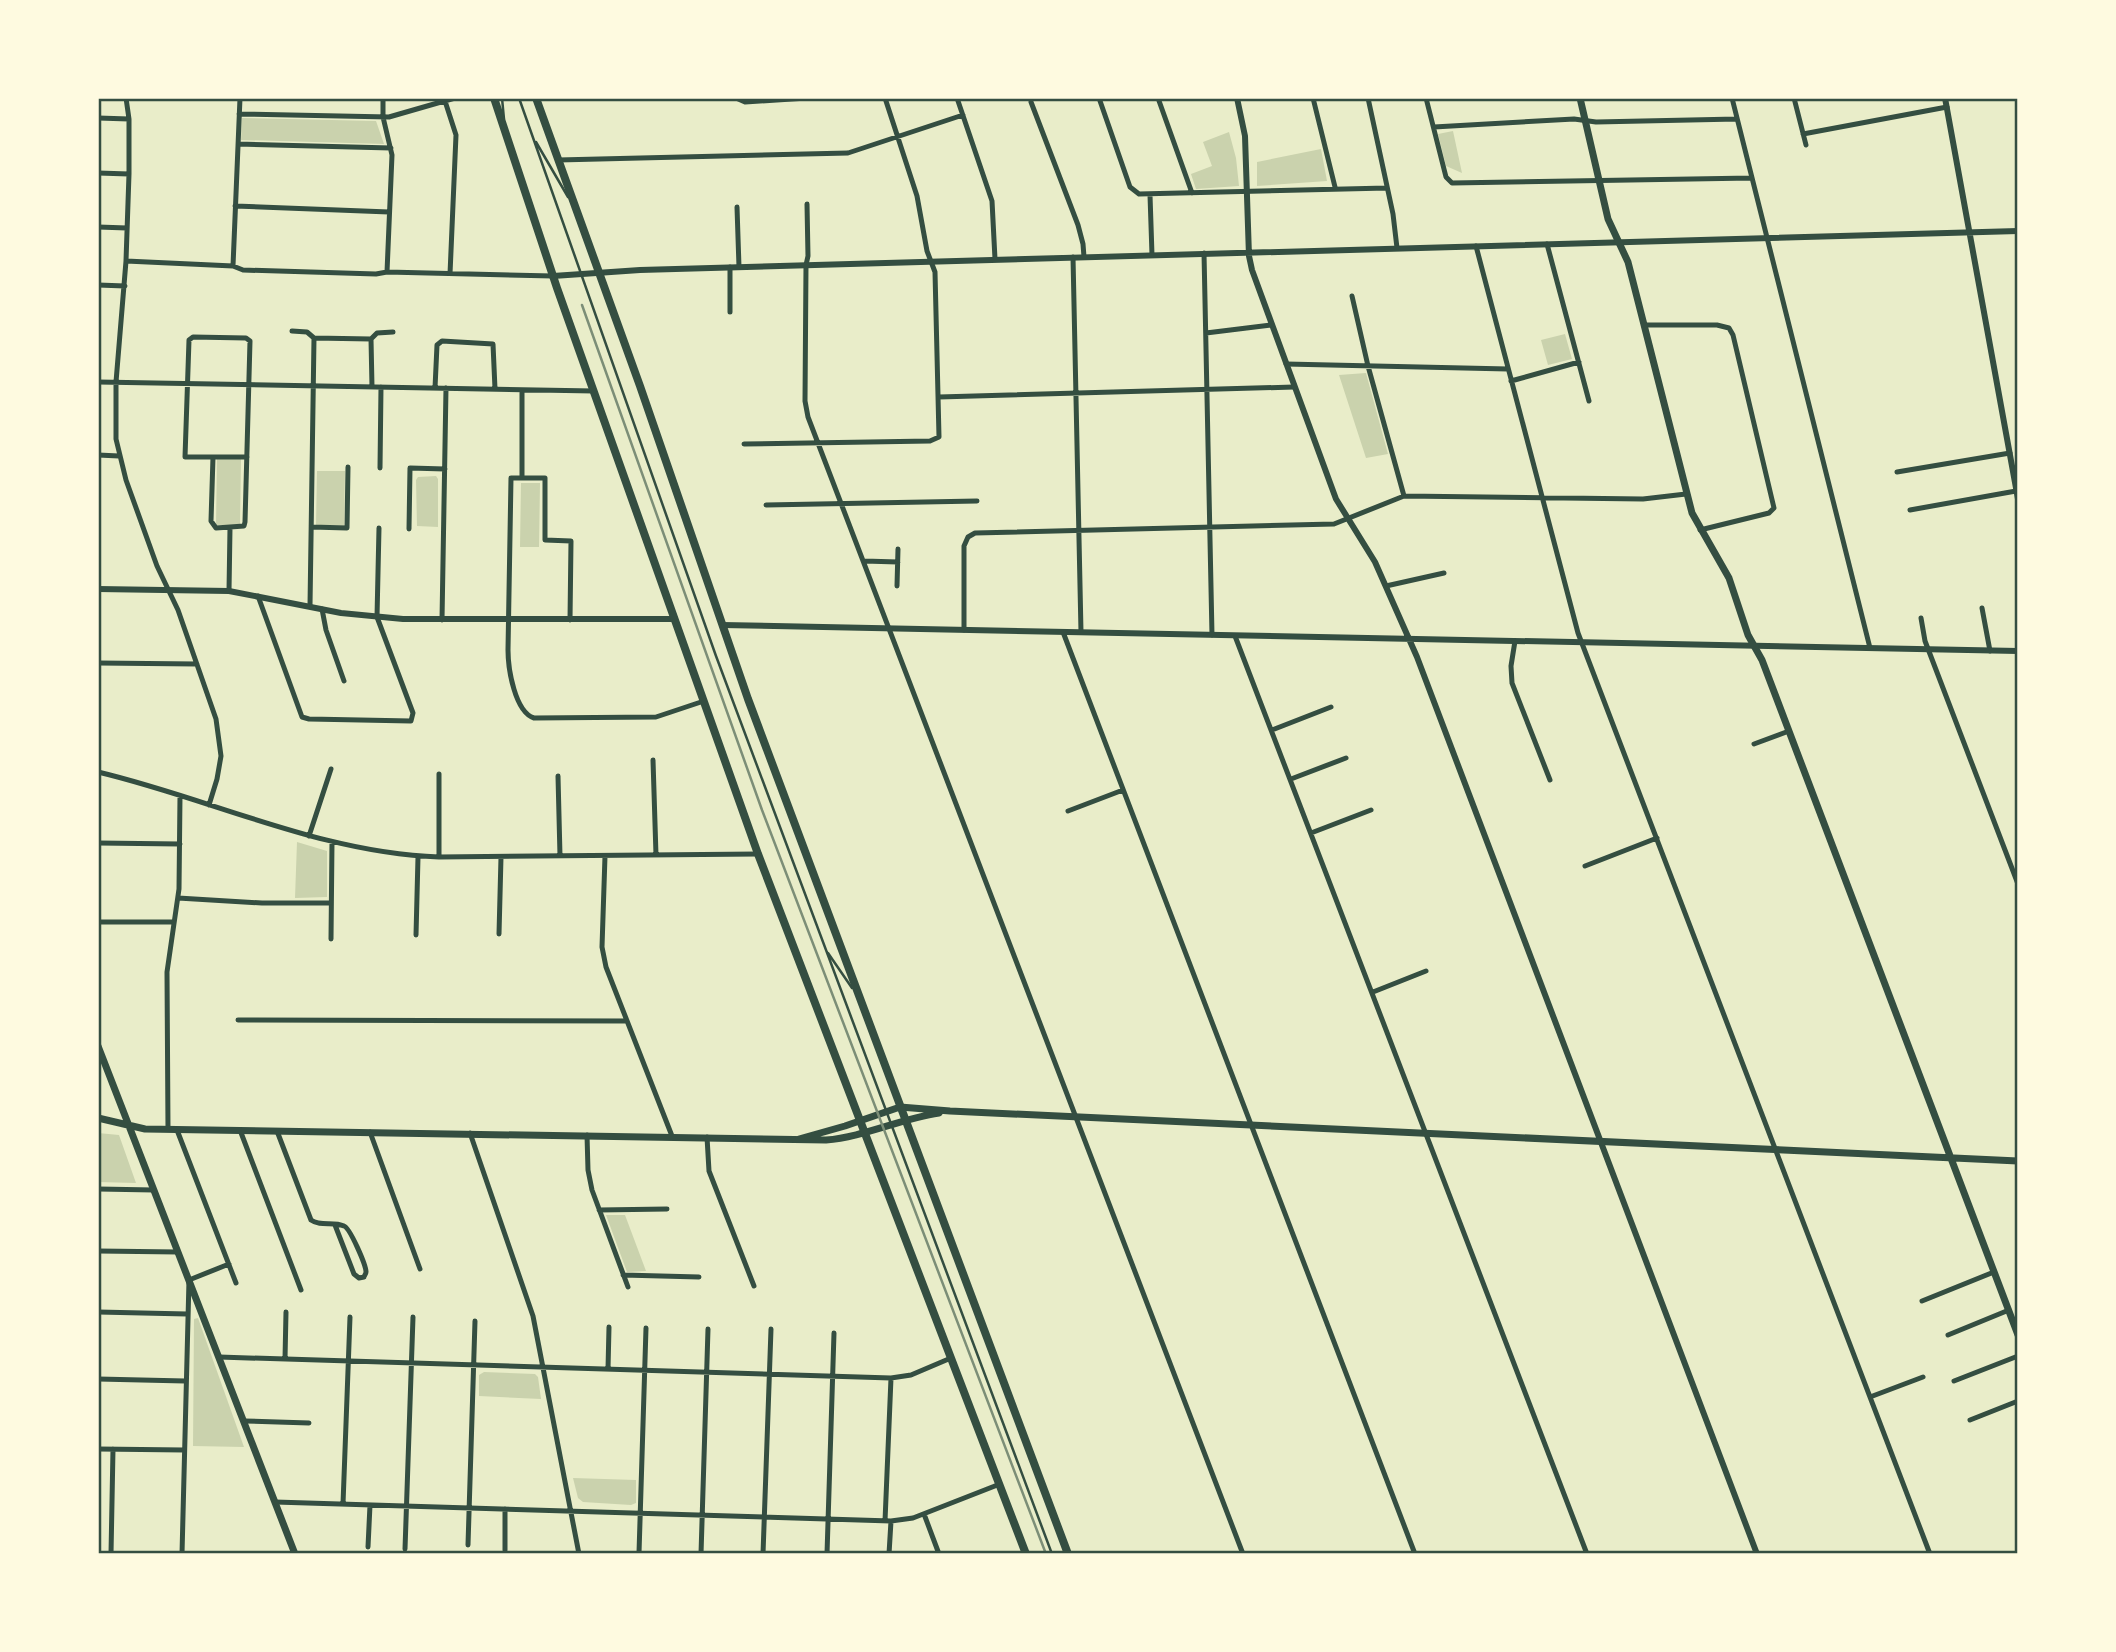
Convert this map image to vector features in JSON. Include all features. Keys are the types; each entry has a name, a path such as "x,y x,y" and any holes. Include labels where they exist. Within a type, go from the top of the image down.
{"main road":[{"path":"494,98 553,276 758,854 1026,1554"},
{"path":"536,98 722,625 1068,1554"},
{"path":"1580,98 1610,225 1628,262 1686,494 1699,530 1729,578 1753,645 1761,658 2018,1335"},
{"path":"98,1046 295,1554"},
{"path":"799,1139 900,1107 2018,1161"},
{"path":"98,1118 130,1127 177,1130 835,1139 905,1119 950,1111"}],"street":[{"path":"126,98 129,119 129,174 125,286 116,382 115,430 119,456 216,719 221,747 220,767 209,805"},
{"path":"233,266 240,98"},
{"path":"383,98 383,117 391,148 387,272"},
{"path":"239,114 383,117 401,115 455,98"},
{"path":"736,98 745,102 807,98"},
{"path":"744,444 938,439 936,276 928,251 918,196 885,98"},
{"path":"957,98 993,208 995,259"},
{"path":"1099,98 1130,187 1139,194 1335,187 1387,188"},
{"path":"1158,98 1192,193"},
{"path":"1237,98 1245,130 1249,252 1252,270 1271,325 1332,489 1369,551 1409,639 1757,1554"},
{"path":"1313,98 1335,187"},
{"path":"1368,98 1394,214 1397,248"},
{"path":"1426,98 1449,182 1752,178"},
{"path":"1732,98 1870,648"},
{"path":"1794,98 1806,145"},
{"path":"1945,98 2018,499"},
{"path":"445,101 456,135 450,274"},
{"path":"1031,102 1078,225 1084,257"},
{"path":"1803,134 1947,107"},
{"path":"558,160 843,153 860,151 963,115"},
{"path":"98,118 129,119"},
{"path":"1434,127 1737,119"},
{"path":"238,144 391,148"},
{"path":"98,173 129,174"},
{"path":"1150,195 1152,255"},
{"path":"807,204 805,401 808,417 891,628 1243,1554"},
{"path":"235,206 389,212"},
{"path":"737,207 739,267"},
{"path":"98,227 127,228"},
{"path":"126,261 233,266 243,270 553,276 730,267 2018,231"},
{"path":"1547,244 1589,401"},
{"path":"1476,246 1576,627 1930,1554"},
{"path":"1204,253 1213,635"},
{"path":"1073,257 1081,632"},
{"path":"730,267 730,312"},
{"path":"98,285 125,286"},
{"path":"1352,296 1368,366 1404,496"},
{"path":"1206,333 1271,325"},
{"path":"1644,325 1717,325 1726,327 1733,335 1774,508 1769,513 1699,530"},
{"path":"292,331 307,332 314,338 371,339 378,332 393,332"},
{"path":"213,457 211,521 216,528 240,528 245,522 250,385 249,339 191,338 185,457 213,457 247,457"},
{"path":"310,606 314,338"},
{"path":"371,339 372,387"},
{"path":"435,388 437,345 442,341 494,344 495,389"},
{"path":"1511,381 1579,362"},
{"path":"1286,364 1508,369"},
{"path":"98,382 594,391"},
{"path":"380,468 381,387"},
{"path":"939,397 1294,387"},
{"path":"442,620 446,388"},
{"path":"522,390 522,478"},
{"path":"1897,472 2010,453"},
{"path":"98,456 119,456"},
{"path":"312,527 347,528 348,467"},
{"path":"408,529 410,468 445,469"},
{"path":"570,620 571,541 545,541 545,478 511,478 508,620 510,675 523,712 531,717 649,718 704,701"},
{"path":"1910,510 2017,491"},
{"path":"964,630 964,546 971,534 1334,523 1349,520 1404,496 1643,499 1686,494"},
{"path":"766,505 977,501"},
{"path":"229,592 230,528"},
{"path":"258,596 302,717 412,719 414,715 377,617 379,528"},
{"path":"897,586 898,549"},
{"path":"864,561 898,562"},
{"path":"1386,586 1444,573"},
{"path":"98,589 229,592 377,617 442,620 675,619"},
{"path":"1982,608 1990,651"},
{"path":"322,609 326,630 344,681"},
{"path":"1921,618 1928,650 2018,884"},
{"path":"722,625 2018,651"},
{"path":"1063,632 1415,1554"},
{"path":"1236,636 1587,1554"},
{"path":"1515,641 1511,666 1512,682 1550,780"},
{"path":"98,663 197,664"},
{"path":"1272,730 1331,707"},
{"path":"1754,744 1789,732"},
{"path":"1291,779 1346,758"},
{"path":"653,760 656,855"},
{"path":"309,836 331,769"},
{"path":"98,772 309,836 383,853 418,857 758,854"},
{"path":"439,774 439,857"},
{"path":"558,776 560,856"},
{"path":"1068,811 1123,790"},
{"path":"168,1129 167,972 178,898 180,796"},
{"path":"1311,833 1371,810"},
{"path":"1585,866 1657,838"},
{"path":"331,939 332,842"},
{"path":"98,844 180,844"},
{"path":"605,856 604,958 673,1136"},
{"path":"416,935 418,857"},
{"path":"499,934 501,857"},
{"path":"178,898 251,903 331,903"},
{"path":"102,922 174,922"},
{"path":"1373,992 1426,971"},
{"path":"237,1020 627,1021"},
{"path":"177,1130 236,1283"},
{"path":"240,1130 301,1290"},
{"path":"277,1131 309,1217 316,1223 335,1225 346,1227 366,1270 364,1278 354,1274 335,1225"},
{"path":"370,1132 420,1269"},
{"path":"470,1133 529,1299 545,1367 579,1554"},
{"path":"587,1135 588,1170 599,1210 628,1287"},
{"path":"707,1137 709,1171 754,1286"},
{"path":"98,1189 154,1190"},
{"path":"599,1210 667,1209"},
{"path":"98,1251 178,1252"},
{"path":"182,1554 189,1280 229,1264"},
{"path":"1922,1301 1994,1272"},
{"path":"623,1275 699,1278"},
{"path":"1948,1335 2009,1310"},
{"path":"98,1312 187,1314"},
{"path":"285,1359 286,1312"},
{"path":"343,1504 350,1317"},
{"path":"405,1549 413,1317"},
{"path":"468,1545 475,1321"},
{"path":"608,1369 609,1327"},
{"path":"639,1553 646,1328"},
{"path":"701,1554 708,1329"},
{"path":"763,1554 772,1329"},
{"path":"827,1554 834,1333"},
{"path":"1954,1381 2018,1356"},
{"path":"219,1357 891,1378 912,1375 951,1358"},
{"path":"1870,1396 1923,1377"},
{"path":"890,1554 888,1521 891,1378"},
{"path":"98,1379 185,1381"},
{"path":"1970,1420 2018,1401"},
{"path":"244,1421 309,1423"},
{"path":"98,1449 184,1450"},
{"path":"111,1554 113,1449"},
{"path":"275,1502 888,1521 924,1514 999,1484"},
{"path":"368,1547 370,1505"},
{"path":"505,1509 505,1550"},
{"path":"924,1514 939,1554"}],"lane":[{"path":"502,98 506,135"},
{"path":"519,98 716,656 1052,1554"},
{"path":"533,136 575,209"},
{"path":"824,947 862,1002"}],"green space":[{"path":"242,118 376,121 384,144 241,140"},
{"path":"1453,131 1462,173 1446,166 1438,134"},
{"path":"1229,132 1236,158 1239,186 1196,189 1191,174 1212,166 1203,142"},
{"path":"1321,149 1327,181 1257,186 1257,162"},
{"path":"1565,334 1572,359 1548,365 1541,340"},
{"path":"1366,373 1388,454 1366,458 1339,375"},
{"path":"217,458 241,459 240,525 216,525"},
{"path":"317,471 345,471 344,526 316,525"},
{"path":"436,476 438,527 417,526 416,480 418,477"},
{"path":"521,483 540,483 539,547 520,547"},
{"path":"297,842 327,851 327,897 295,898"},
{"path":"98,1133 119,1135 136,1183 98,1182"},
{"path":"606,1215 625,1215 646,1271 627,1272"},
{"path":"198,1318 244,1447 193,1446 194,1319"},
{"path":"484,1372 535,1374 538,1377 541,1399 479,1396 479,1375"},
{"path":"573,1478 636,1480 636,1503 583,1502 578,1498"}],"railway":[{"path":"582,305 762,810 1046,1554"}]}
